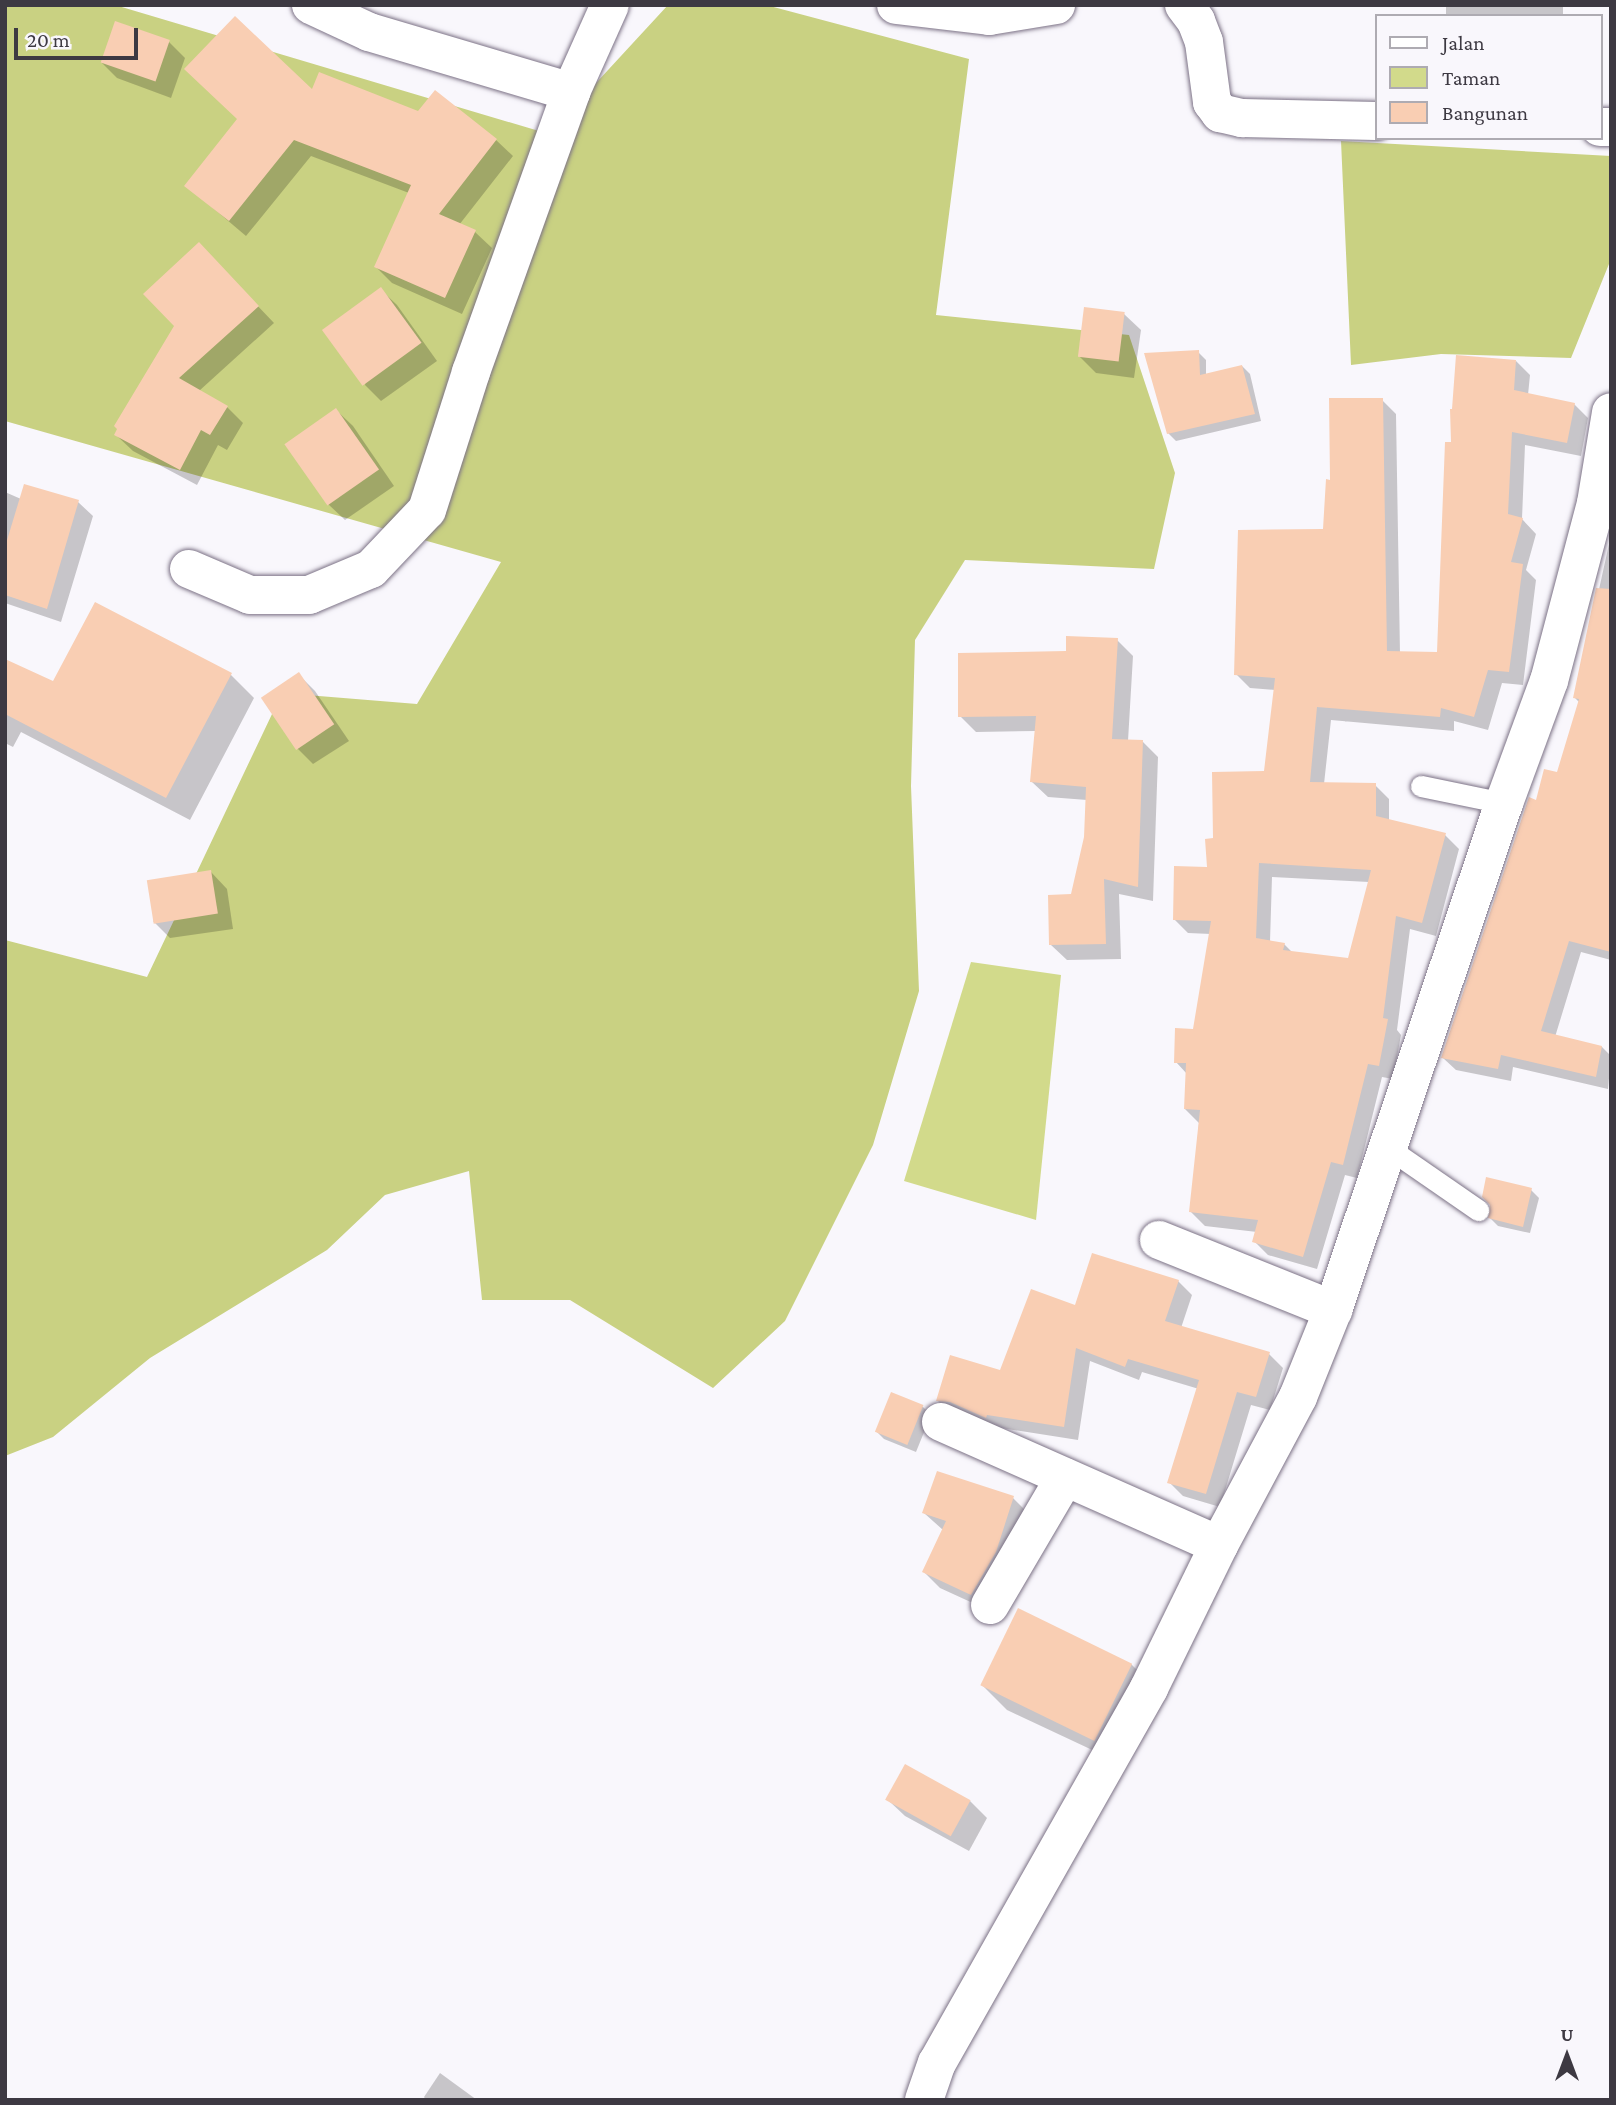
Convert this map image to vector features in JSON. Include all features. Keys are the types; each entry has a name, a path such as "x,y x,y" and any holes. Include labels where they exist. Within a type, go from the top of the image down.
{"street":[{"path":"311,5 369,32 571,92"},
{"path":"189,569 250,595 309,595 371,569 427,510 471,372 571,92 610,5"},
{"path":"896,5 989,16 1056,5"},
{"path":"1184,5 1196,21 1204,42 1212,102 1220,113 1242,118 1374,121"},
{"path":"925,2100 937,2063 1149,1688 1219,1545 1298,1397 1333,1310 1504,803 1549,681 1596,503 1611,412"},
{"path":"1159,1240 1333,1310"},
{"path":"942,1422 1219,1545"},
{"path":"990,1605 1065,1477"}],"lane":[{"path":"1421,786 1504,803"},
{"path":"1387,1147 1478,1210"}],"green space":[{"path":"5,5 115,5 549,134 668,5 766,5 969,59 936,315 1129,335 1175,473 1154,569 965,560 915,640 911,786 919,991 873,1145 785,1321 713,1388 570,1300 482,1300 469,1171 385,1195 327,1250 150,1358 53,1437 5,1456 5,940 147,977 282,693 417,704 501,562 5,421"},
{"path":"1341,141 1611,156 1611,259 1571,358 1441,354 1351,365"},
{"path":"971,962 1061,975 1036,1220 904,1181"}],"building":[{"path":"235,16 312,89 319,72 418,111 435,90 497,139 439,214 476,230 445,298 374,267 411,185 294,140 229,221 184,186 237,119 184,69"},
{"path":"115,21 170,40 156,81 101,63"},
{"path":"199,242 259,306 179,378 228,406 210,435 201,430 180,470 114,435 117,429 114,426 174,326 143,294"},
{"path":"381,287 422,343 362,386 322,330"},
{"path":"1084,307 1125,312 1119,362 1078,357"},
{"path":"1199,350 1200,375 1242,365 1255,414 1167,434 1144,353"},
{"path":"1456,355 1516,360 1514,390 1575,403 1567,443 1512,432 1508,514 1523,518 1511,562 1523,564 1509,672 1488,670 1474,717 1441,708 1440,717 1317,707 1310,782 1376,783 1376,816 1446,833 1422,923 1396,916 1383,1018 1388,1019 1379,1066 1368,1064 1343,1165 1331,1162 1303,1257 1252,1242 1258,1220 1189,1212 1200,1110 1184,1109 1186,1063 1174,1063 1175,1028 1193,1029 1211,921 1173,920 1174,866 1207,867 1205,839 1213,838 1212,772 1264,771 1275,678 1234,675 1238,530 1323,529 1326,479 1330,480 1329,398 1383,398 1387,651 1437,652 1445,442 1451,442","holes":["1259,863 1371,870 1348,958 1283,950 1285,943 1256,938"]},
{"path":"336,408 379,469 327,506 284,444"},
{"path":"24,484 79,500 47,609 5,595 5,547"},
{"path":"1596,588 1611,589 1611,952 1569,941 1541,1031 1602,1046 1596,1077 1501,1055 1498,1069 1441,1058 1529,797 1536,800 1544,769 1557,772 1579,699 1573,698"},
{"path":"95,602 232,673 166,798 5,714 5,659 53,681"},
{"path":"1066,636 1118,638 1112,739 1143,740 1138,887 1104,879 1106,944 1049,945 1048,895 1071,894 1084,837 1086,787 1030,782 1036,716 958,717 958,653 1066,651"},
{"path":"299,672 334,724 296,750 261,698"},
{"path":"211,870 218,913 154,924 147,880"},
{"path":"1486,1177 1532,1188 1523,1227 1488,1218 1490,1205 1482,1197"},
{"path":"1092,1253 1179,1280 1165,1321 1270,1352 1256,1397 1237,1392 1206,1494 1167,1483 1199,1380 1128,1359 1125,1367 1076,1348 1064,1427 987,1415 986,1418 950,1402 936,1401 950,1355 1000,1370 1031,1289 1075,1305"},
{"path":"891,1392 923,1405 907,1445 875,1432"},
{"path":"937,1471 1014,1496 996,1552 971,1595 922,1572 946,1521 922,1513"},
{"path":"1018,1608 1132,1664 1094,1741 980,1685"},
{"path":"905,1764 971,1800 951,1836 885,1800"}]}
